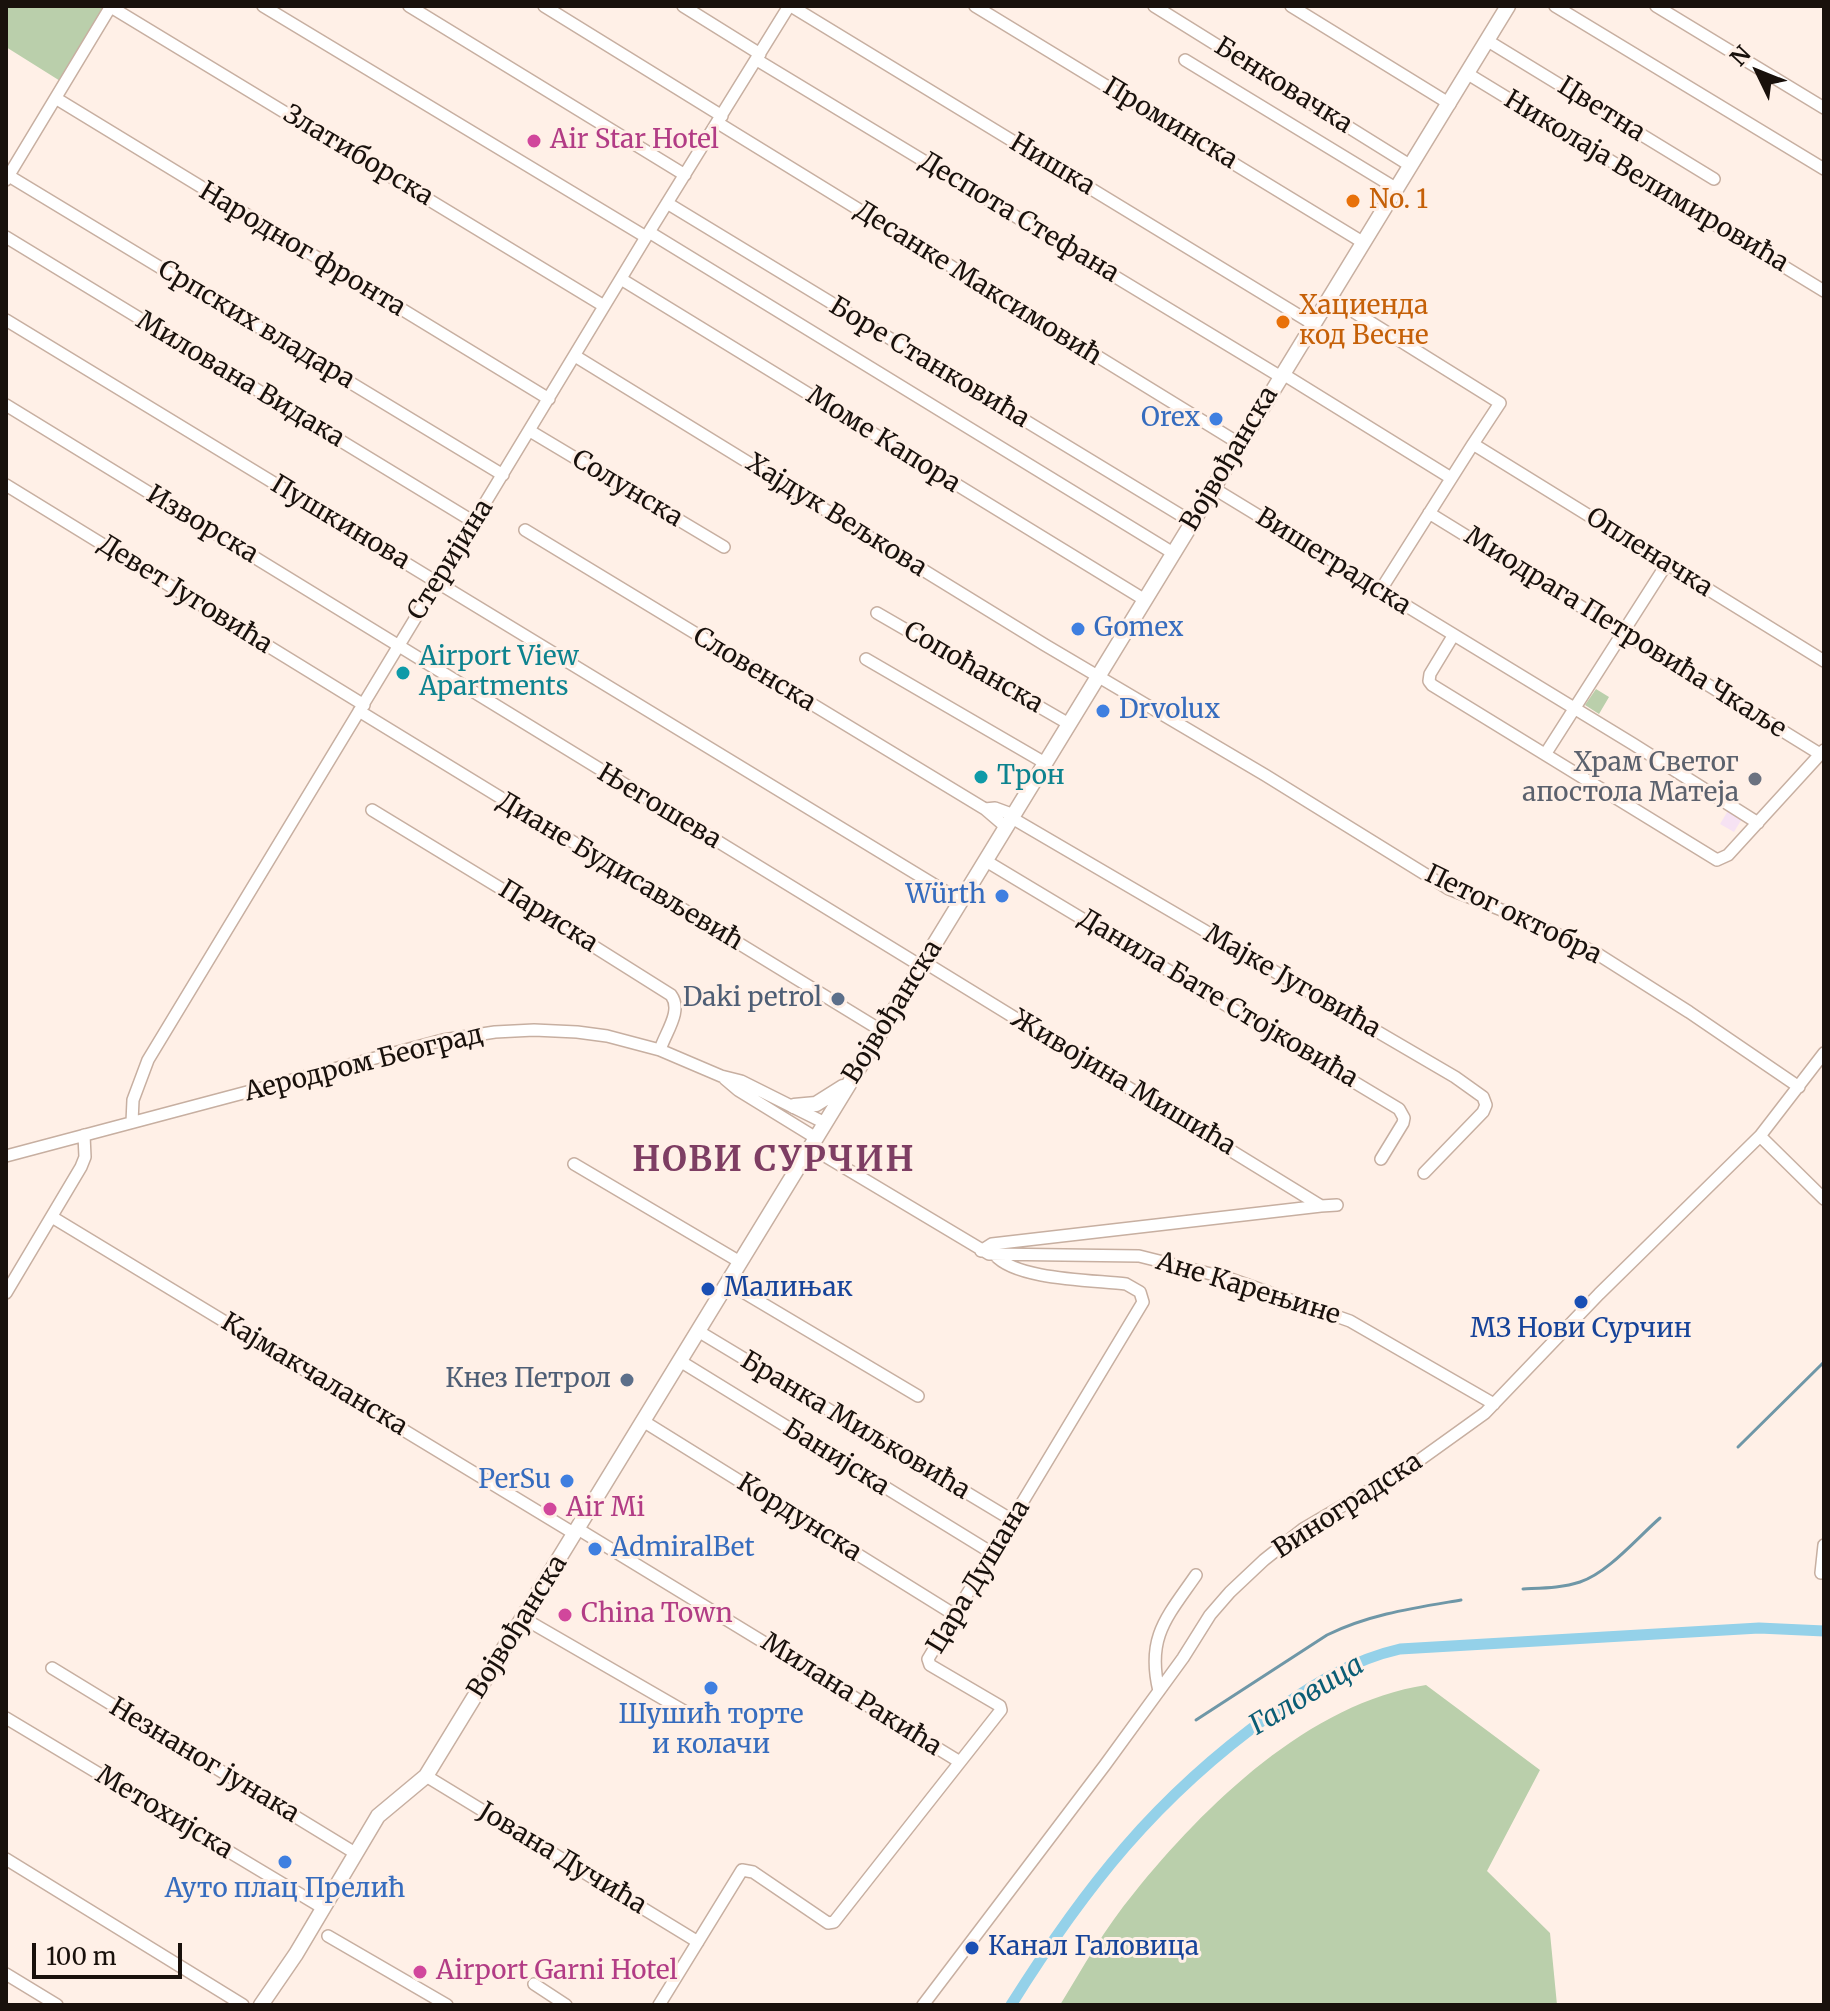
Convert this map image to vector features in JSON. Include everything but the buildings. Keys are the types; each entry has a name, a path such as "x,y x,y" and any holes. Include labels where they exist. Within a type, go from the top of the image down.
{"main road":[{"name":"Војвођанска","path":"261,2005 378,1816 426,1776 1508,6"},
{"path":"794,1106 822,1102 850,1082"}],"street":[{"path":"8,178 111,6"},
{"name":"Златиборска","path":"111,6 604,306"},
{"path":"263,6 1173,553"},
{"path":"409,6 685,175"},
{"name":"Десанке Максимовић","path":"544,6 1240,444"},
{"name":"Деспота Стефана","path":"683,6 759,57 1282,375"},
{"name":"Стеријина","path":"132,1122 133,1100 148,1060 604,306 790,6"},
{"name":"Нишка","path":"790,6 1313,324"},
{"name":"Проминска","path":"975,6 1364,243"},
{"name":"Бенковачка","path":"1154,6 1411,166"},
{"path":"1291,6 1450,104"},
{"path":"1555,6 1824,169"},
{"path":"1656,6 1824,108"},
{"name":"Цветна","path":"1488,41 1714,179"},
{"path":"1185,60 1397,189"},
{"name":"Николаја Велимировића","path":"1468,74 1824,291"},
{"name":"Народног фронта","path":"57,99 549,399"},
{"name":"Српских владара","path":"8,178 503,475"},
{"name":"Боре Станковића","path":"667,203 1192,522"},
{"name":"Милована Видака","path":"6,237 474,522"},
{"name":"Моме Капора","path":"621,279 1145,600"},
{"path":"1330,297 1500,403 1380,591"},
{"name":"Пушкинова","path":"6,320 961,901"},
{"name":"Хајдук Вељкова","path":"575,356 1098,676"},
{"path":"1282,375 1451,478"},
{"name":"Изворска","path":"6,405 399,645"},
{"name":"Солунска","path":"530,431 724,547"},
{"name":"Опленачка","path":"1473,444 1824,661"},
{"name":"Девет Југовића","path":"6,485 361,708"},
{"name":"Вишеградска","path":"1213,488 1574,707 1758,823"},
{"name":"Миодрага Петровића Чкаље","path":"1429,513 1822,752"},
{"name":"Словенска","path":"525,530 985,809 1011,820"},
{"path":"1546,753 1666,565"},
{"name":"Сопоћанска","path":"877,613 1069,724"},
{"path":"1453,636 1430,674 1430,683 1720,860 1822,752"},
{"name":"Његошева","path":"399,645 522,723 923,964"},
{"path":"866,659 1045,763"},
{"name":"Петог октобра","path":"1098,676 1449,889 1522,917 1596,953 1799,1087"},
{"name":"Диане Будисављевић","path":"361,708 882,1031"},
{"name":"Париска","path":"372,810 671,995 677,1010 660,1050"},
{"name":"Мајке Југовића","path":"1011,820 1455,1077 1483,1097 1486,1105 1483,1112 1424,1173"},
{"name":"Данила Бате Стојковића","path":"986,861 1399,1109 1403,1123 1381,1159"},
{"name":"Живојина Мишића","path":"923,964 1321,1206"},
{"name":"Аеродром Београд","path":"6,1156 465,1035 534,1030 617,1038 660,1050 721,1076 741,1081 825,1123"},
{"name":"Виноградска","path":"923,2005 1159,1691 1216,1608 1270,1555 1323,1516 1414,1464 1467,1428 1494,1404 1592,1301 1760,1136 1824,1053"},
{"name":"Аеродром Београд","path":"721,1076 813,1142"},
{"path":"6,1293 81,1167 85,1157 84,1135"},
{"path":"1760,1136 1824,1199"},
{"name":"Ане Карењине","path":"813,1142 981,1251 995,1255 1139,1256 1231,1279 1350,1321 1494,1404"},
{"path":"574,1164 740,1262"},
{"path":"1321,1206 1337,1205"},
{"name":"Ане Карењине","path":"981,1251 992,1244 1321,1206"},
{"name":"Кајмакчаланска","path":"52,1217 576,1531"},
{"name":"Цара Душана","path":"659,2005 738,1876 746,1869 828,1923 834,1922 1001,1708 928,1662 1141,1309 1143,1296 1126,1284 1021,1271 1003,1263 995,1255"},
{"path":"728,1283 918,1396"},
{"name":"Бранка Миљковића","path":"698,1331 1012,1520"},
{"name":"Банијска","path":"680,1361 992,1553"},
{"name":"Кордунска","path":"643,1421 955,1615"},
{"name":"Милана Ракића","path":"576,1531 960,1762"},
{"path":"1821,1573 1824,1545"},
{"path":"1159,1691 1154,1651 1156,1641 1166,1619 1196,1575"},
{"path":"523,1618 691,1715"},
{"name":"Незнаног јунака","path":"52,1668 355,1853"},
{"name":"Метохијска","path":"6,1718 323,1908"},
{"name":"Јована Дучића","path":"426,1776 698,1942"},
{"path":"6,1859 243,2005"},
{"path":"328,1936 447,2005"},
{"path":"6,1974 57,2005"},
{"path":"534,1984 566,2005"}],"shaded area":[{"path":"1729,809 1743,817 1734,832 1720,824"}],"green space":[{"path":"6,6 105,6 80,46 85,50 65,84 6,47"},
{"path":"1596,689 1609,697 1599,714 1585,705"},
{"path":"1426,1685 1540,1770 1487,1871 1550,1933 1557,2005 1060,2005 1123,1906 1193,1826 1227,1793 1301,1736 1341,1713 1383,1695"}],"waterway":[{"path":"1738,1447 1824,1362"},
{"path":"1523,1589 1566,1585 1591,1577 1612,1563 1660,1518"},
{"path":"1196,1720 1327,1635 1376,1617 1461,1600"},
{"name":"Галовица","path":"1011,2005 1095,1883 1157,1812 1229,1746 1316,1684 1348,1667 1400,1649 1759,1628 1824,1631"}],"place":[{"name":"Air Star Hotel","path":"534,141"},
{"name":"No. 1","path":"1353,201"},
{"name":"Хациенда код Весне","path":"1283,322"},
{"name":"Orex","path":"1216,419"},
{"name":"Gomex","path":"1078,629"},
{"name":"Airport View Apartments","path":"403,673"},
{"name":"Drvolux","path":"1103,711"},
{"name":"Трон","path":"981,777"},
{"name":"Храм Светог апостола Матеја","path":"1755,779"},
{"name":"Würth","path":"1002,896"},
{"name":"Daki petrol","path":"838,999"},
{"name":"Малињак","path":"708,1289"},
{"name":"МЗ Нови Сурчин","path":"1581,1302"},
{"name":"Кнез Петрол","path":"627,1380"},
{"name":"PerSu","path":"567,1481"},
{"name":"Air Mi","path":"550,1509"},
{"name":"AdmiralBet","path":"595,1549"},
{"name":"China Town","path":"565,1615"},
{"name":"Шушић торте и колачи","path":"711,1688"},
{"name":"Ауто плац Прелић","path":"285,1862"},
{"name":"Канал Галовица","path":"972,1948"},
{"name":"Airport Garni Hotel","path":"420,1972"}],"district":[{"name":"НОВИ СУРЧИН","path":"774,1161"}]}
